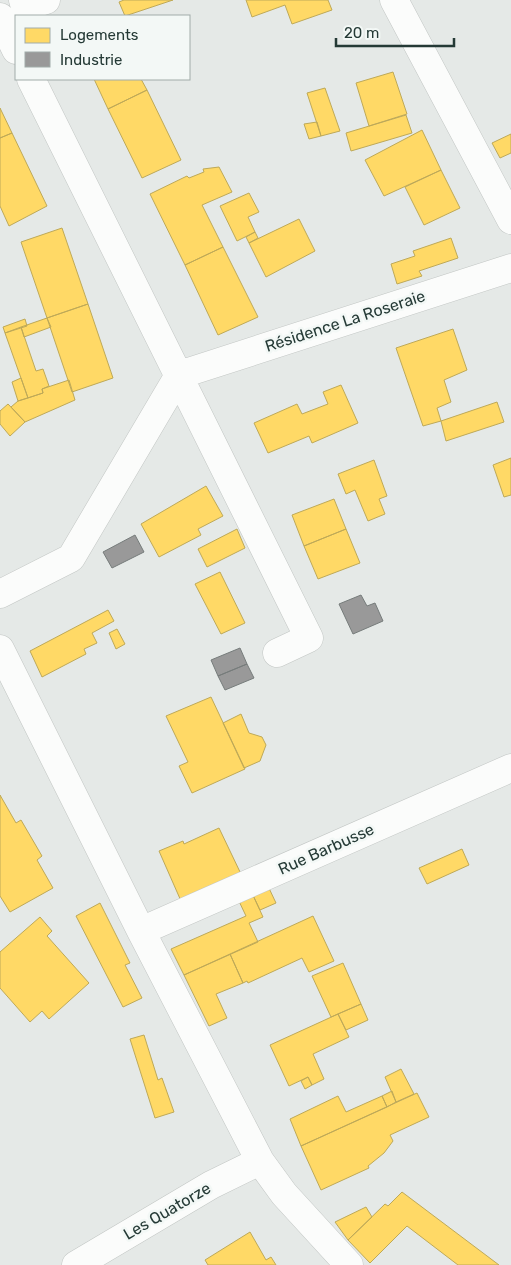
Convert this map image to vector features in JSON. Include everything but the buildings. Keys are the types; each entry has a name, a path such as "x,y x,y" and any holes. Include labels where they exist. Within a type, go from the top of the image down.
{"street":[{"path":"394,0 511,220"},
{"path":"32,80 310,638 278,653"},
{"name":"Résidence La Roseraie","path":"179,375 511,268"},
{"path":"0,594 71,558 179,375"},
{"path":"0,649 141,931 260,1161 284,1194 349,1265"},
{"name":"Rue Barbusse","path":"141,931 511,768"},
{"name":"Les Quatorze","path":"76,1265 211,1185 260,1161"}]}
